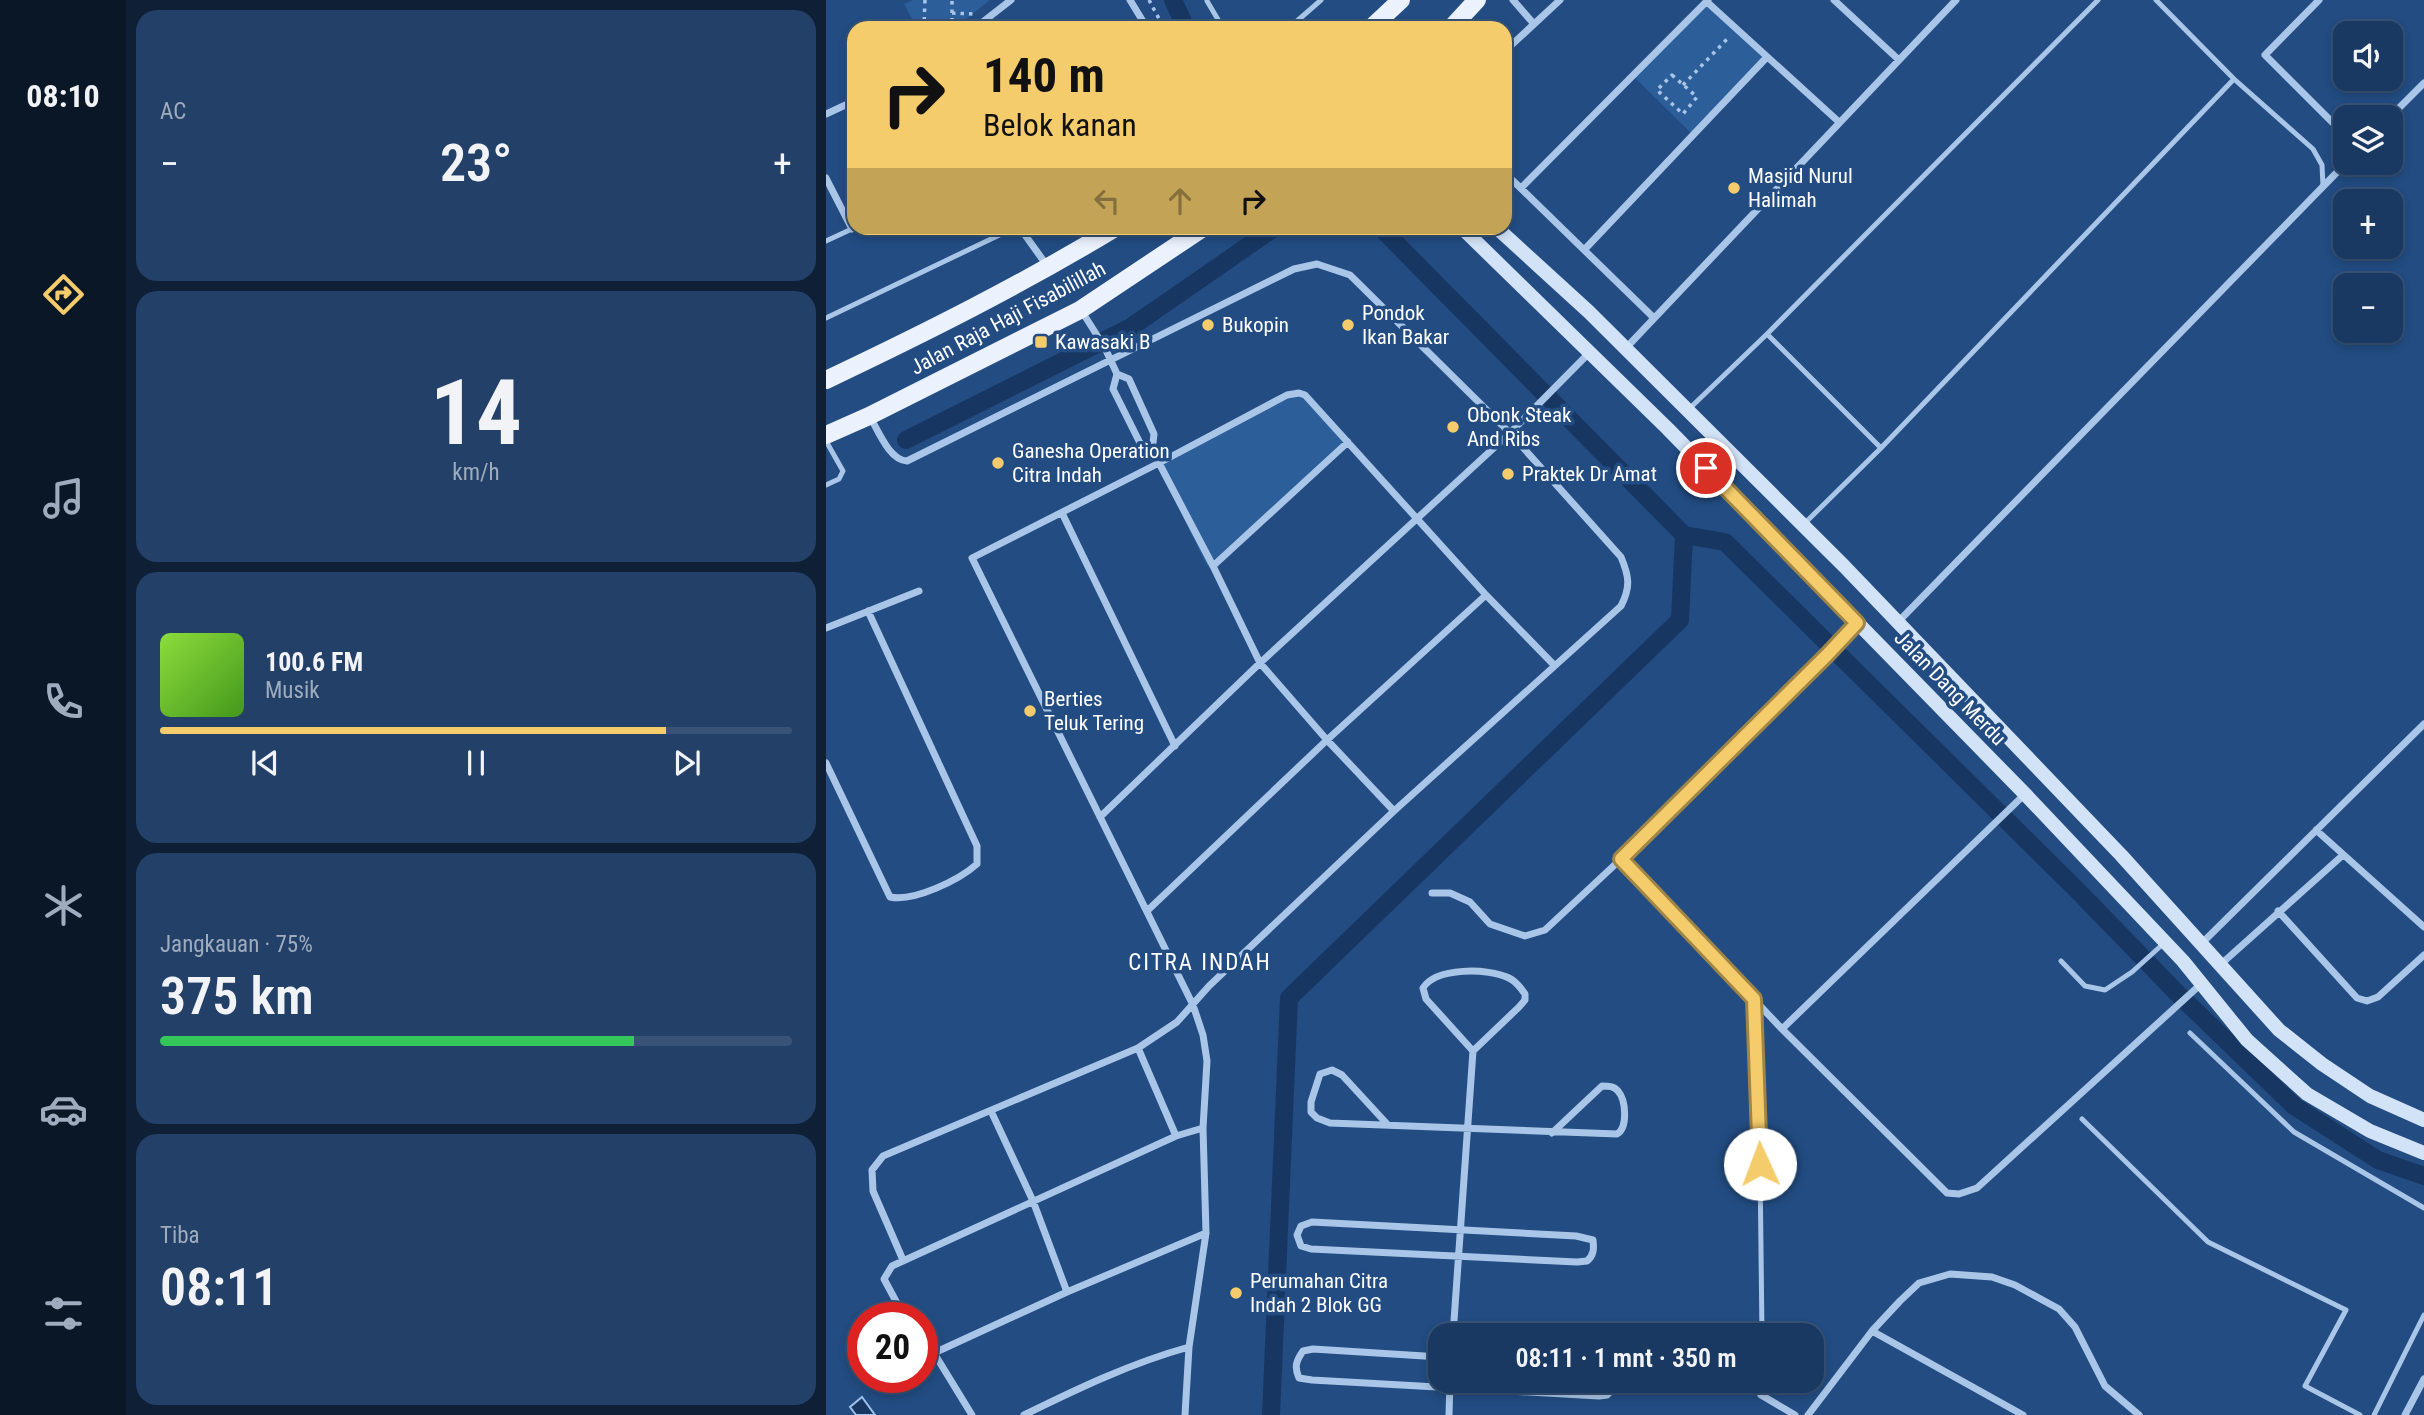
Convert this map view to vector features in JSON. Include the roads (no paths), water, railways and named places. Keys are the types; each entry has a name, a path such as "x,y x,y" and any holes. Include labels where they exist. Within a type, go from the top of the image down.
{"main road":[{"path":"1378,21 1401,0"},
{"path":"1458,21 1477,0"},
{"name":"Jalan Raja Haji Fisabilillah","path":"826,380 945,324 1049,268 1103,235"},
{"name":"Jalan Raja Haji Fisabilillah","path":"826,435 1080,310 1192,235"},
{"name":"Jalan Dang Merdu","path":"1469,235 1668,429 2025,794 2165,942 2247,1040 2307,1094 2370,1131 2424,1153"},
{"name":"Jalan Dang Merdu","path":"1505,235 1589,312 1803,526 2121,855 2279,1030 2322,1064 2370,1096 2424,1120"},
{"path":"1987,755 2006,738"}],"street":[{"path":"983,21 1011,0"},
{"path":"1130,0 1143,21"},
{"path":"1513,0 1534,24"},
{"path":"1512,44 1560,0"},
{"path":"1834,0 1899,60"},
{"path":"1625,349 1956,0"},
{"path":"2319,0 2264,55 2333,123"},
{"path":"1522,187 1707,1 1839,122"},
{"path":"1585,249 1767,57"},
{"path":"2402,105 2424,83"},
{"path":"826,114 847,104"},
{"path":"1897,623 2334,175"},
{"path":"826,178 847,217"},
{"path":"1512,179 1653,317"},
{"path":"1025,235 1049,268"},
{"path":"869,416 894,455 907,461 1294,269 1317,264 1350,275 1510,433 1620,557 1628,574 1629,592 1621,606 1394,811 1209,986 1165,1032 1138,1048 883,1156 872,1170 873,1192 903,1260"},
{"path":"1080,310 1105,348 1117,374 1129,379 1154,434 1152,451"},
{"path":"1100,817 1259,663 1510,433 1590,352"},
{"path":"1117,374 1113,388 1140,443 1152,451 1159,463 1213,566 1259,663 1394,811"},
{"path":"1185,1415 1189,1347 1206,1233 1203,1128 1207,1061 1203,1035 1193,1005 972,558 1293,393 1305,395 1486,595 1554,665"},
{"path":"1213,566 1348,442"},
{"path":"1062,513 1175,746"},
{"path":"826,628 919,591"},
{"path":"1147,911 1327,740 1486,595"},
{"path":"826,762 890,897 910,898 967,873 977,864 977,846 868,611"},
{"path":"1432,893 1450,893 1470,902 1490,924 1525,936 1545,930 1621,859 1857,623"},
{"path":"2201,944 2424,723"},
{"path":"1782,1029 2025,794"},
{"path":"2316,830 2424,927"},
{"path":"2220,965 2343,855"},
{"path":"1621,859 1782,1029 1947,1193 1959,1194 1977,1188 2201,984"},
{"path":"2278,911 2357,998 2367,1001 2378,997 2424,955"},
{"path":"1454,1323 1473,1051 1519,1007 1525,1000 1525,994 1510,978 1479,971 1446,974 1427,981 1423,988 1426,999 1473,1051"},
{"path":"1138,1048 1176,1136"},
{"path":"1388,1125 1342,1075 1332,1070 1320,1074 1311,1102 1311,1112 1317,1118 1330,1123 1466,1128 1552,1133 1609,1135 1623,1131 1625,1124 1621,1096 1617,1089 1602,1086 1552,1133"},
{"path":"991,1111 1033,1200 1067,1292"},
{"path":"896,1302 884,1279 892,1266 1176,1136 1203,1128"},
{"path":"1312,1222 1461,1231 1586,1237 1593,1240 1593,1256 1587,1261 1311,1250 1301,1246 1297,1235 1301,1226 1312,1222"},
{"path":"938,1351 1206,1233"},
{"path":"1808,1415 1872,1331 1919,1283 1950,1274 1992,1277 2015,1285 2059,1309 2075,1327 2101,1382 2139,1415"},
{"path":"1872,1331 2024,1415"},
{"path":"1024,1415 1090,1384 1163,1354 1189,1347"},
{"path":"1428,1356 1313,1349 1303,1351 1297,1359 1295,1369 1298,1378 1312,1380 1428,1384"},
{"path":"938,1360 972,1415"},
{"path":"2405,1415 2424,1379"},
{"path":"1448,1415 1449,1393"},
{"path":"1558,1393 1599,1396 1609,1393"},
{"path":"1761,1395 1796,1415"},
{"path":"2125,1415 2130,1407"}],"lane":[{"path":"1297,21 1321,0"},
{"path":"1687,411 1767,334 2098,0"},
{"path":"2156,0 2234,79 2314,149 2322,165 2323,186"},
{"path":"1207,1 1219,21"},
{"path":"1803,526 2234,79"},
{"path":"826,241 847,231"},
{"path":"826,318 999,235"},
{"path":"1767,334 1881,448"},
{"path":"826,441 843,471 838,479 826,485"},
{"path":"2061,961 2085,986 2105,990 2132,972 2165,942"},
{"path":"1754,999 1762,1323"},
{"path":"2190,1033 2294,1132 2424,1208"},
{"path":"2082,1119 2208,1242 2347,1310 2305,1385 2360,1415"},
{"path":"2374,1415 2424,1315"}],"waterway":[{"path":"1173,0 1183,21"},
{"path":"906,440 1131,327 1264,235"},
{"path":"1388,235 1684,535 1725,542 2078,891 2178,994 2294,1106 2378,1160 2424,1176"},
{"path":"1271,1415 1289,998 1680,620 1684,535"}],"place":[{"name":"Masjid Nurul Halimah","path":"1734,188"},
{"name":"Bukopin","path":"1208,325"},
{"name":"Pondok Ikan Bakar","path":"1348,325"},
{"name":"Kawasaki B","path":"1041,342"},
{"name":"Obonk Steak And Ribs","path":"1453,427"},
{"name":"Ganesha Operation Citra Indah","path":"998,463"},
{"name":"Praktek Dr Amat","path":"1508,474"},
{"name":"Berties Teluk Tering","path":"1030,711"},
{"name":"Perumahan Citra Indah 2 Blok GG","path":"1236,1293"}],"district":[{"name":"CITRA INDAH","path":"1200,962"}]}
